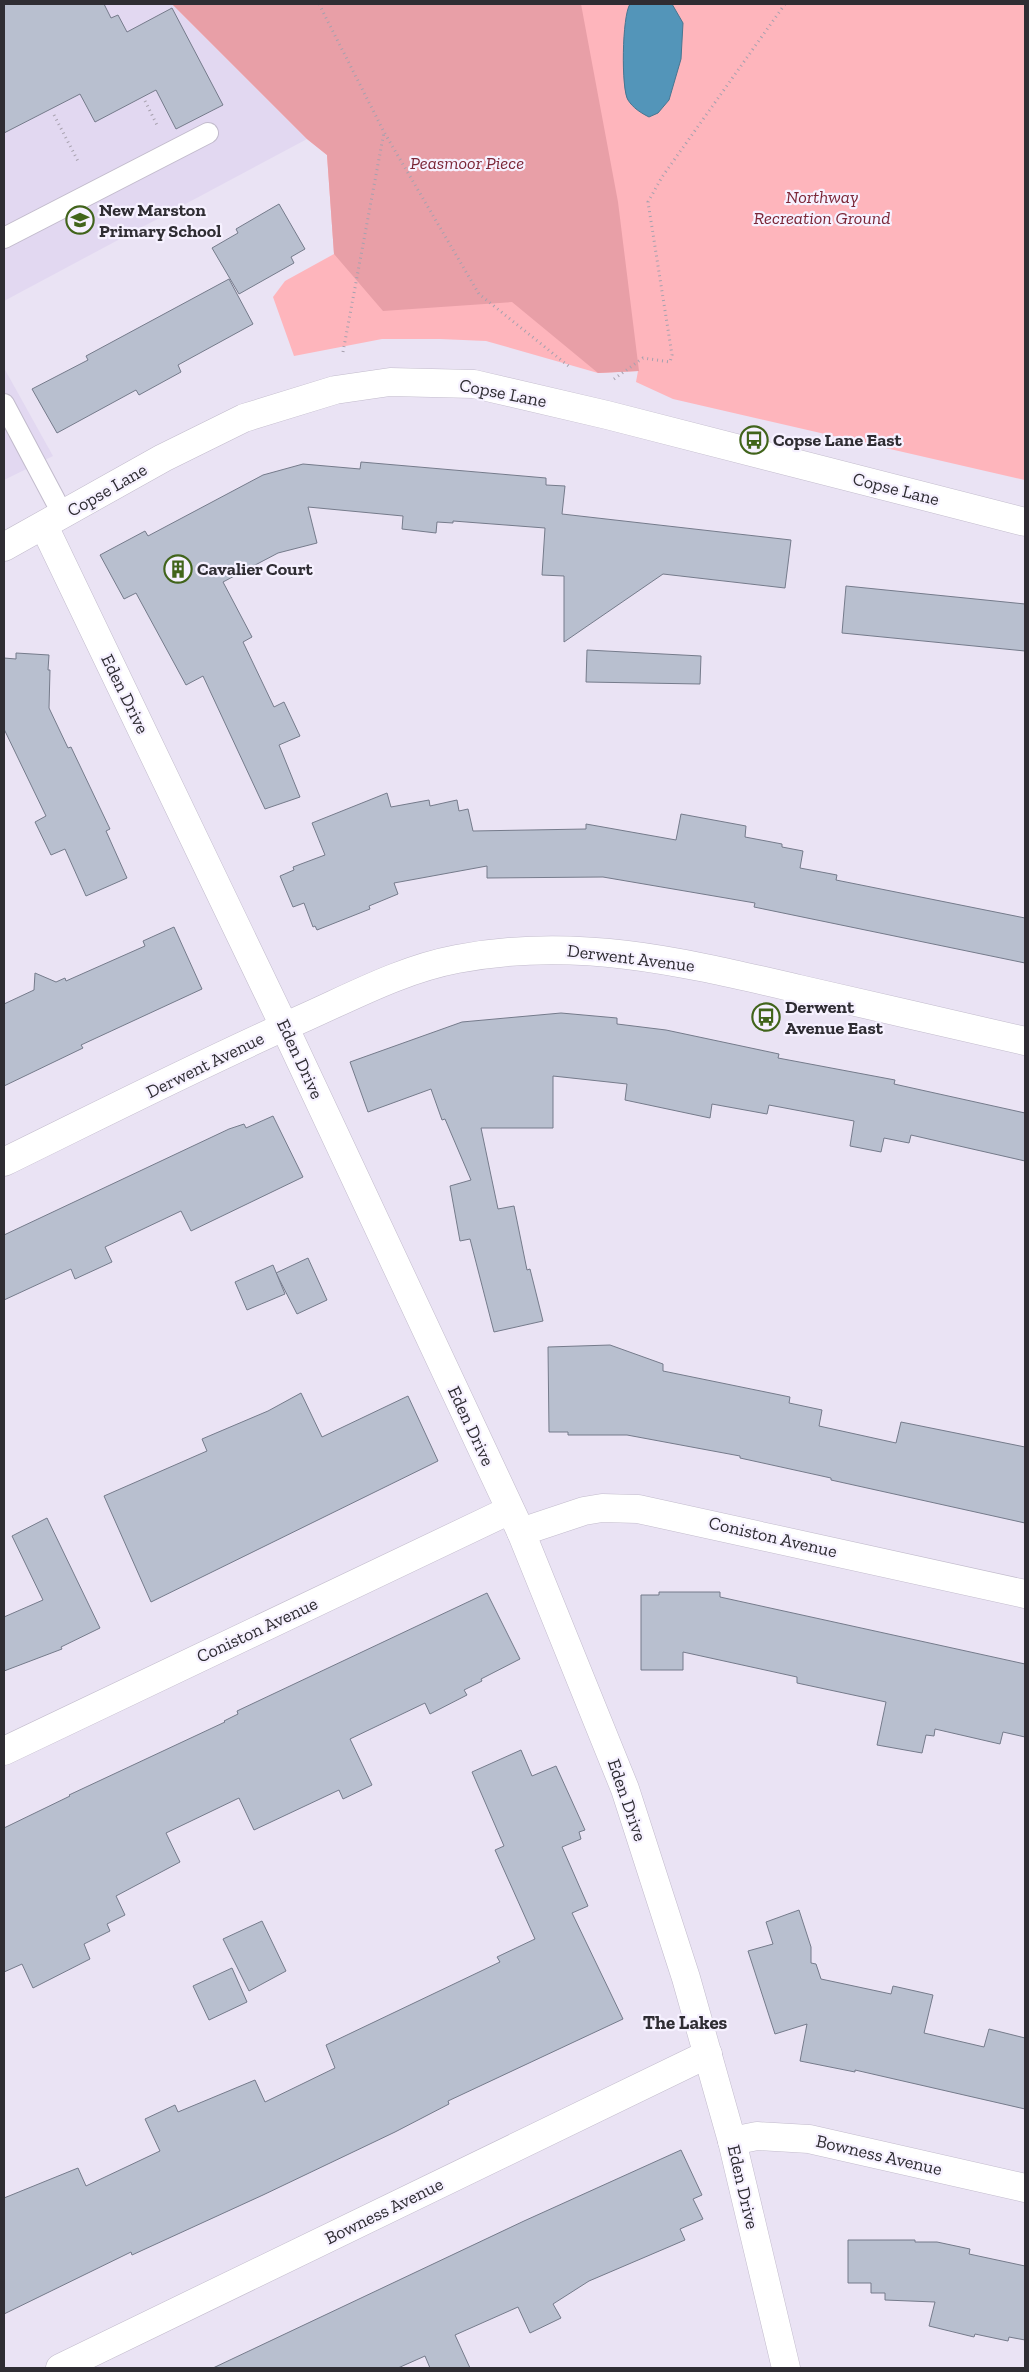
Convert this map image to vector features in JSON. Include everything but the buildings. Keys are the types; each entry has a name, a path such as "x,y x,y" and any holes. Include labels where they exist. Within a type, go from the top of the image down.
{"street":[{"name":"Copse Lane","path":"4,547 215,431 244,418 335,390 390,382 474,384 607,415 1025,522"},
{"name":"Eden Drive","path":"54,521 284,1026 516,1521 624,1789 683,1969 708,2054 732,2141 786,2368"},
{"name":"Derwent Avenue","path":"4,1162 284,1026 402,974 455,959 502,952 555,949 610,952 695,965 1025,1041"},
{"name":"Coniston Avenue","path":"4,1750 516,1521 602,1508 638,1509 1025,1594"},
{"name":"Bowness Avenue","path":"60,2368 708,2054"},
{"name":"Bowness Avenue","path":"732,2141 757,2136 809,2139 1025,2188"}],"lane":[{"path":"4,238 208,132"},
{"path":"4,404 54,521"}],"path":[{"path":"319,4 384,132 479,294 578,374"},
{"path":"610,382 643,358 670,362 672,355 648,202 662,177 785,4"},
{"path":"54,115 80,166"},
{"path":"335,390 384,132"}],"shaded area":[{"name":"New Marston Primary School","path":"4,4 172,4 307,139 4,301"},
{"path":"4,368 53,456 4,480"}],"green space":[{"name":"Northway Recreation Ground","path":"172,4 1025,4 1025,480 673,399 636,382 638,371 598,373 486,341 382,339 294,356 273,297 285,281 334,254 327,155 307,139"},
{"name":"Peasmoor Piece","path":"172,4 581,4 618,202 639,371 598,373 512,302 383,311 334,254 327,155 307,139"}],"water":[{"path":"630,4 672,4 683,23 681,59 669,100 658,113 649,117 640,112 628,100 624,82 625,23"}],"place":[{"name":"New Marston Primary School","path":"80,220"},
{"name":"Copse Lane East","path":"754,440"},
{"name":"Cavalier Court","path":"178,569"},
{"name":"Derwent Avenue East","path":"766,1017"}],"district":[{"name":"The Lakes","path":"685,2022"}]}
